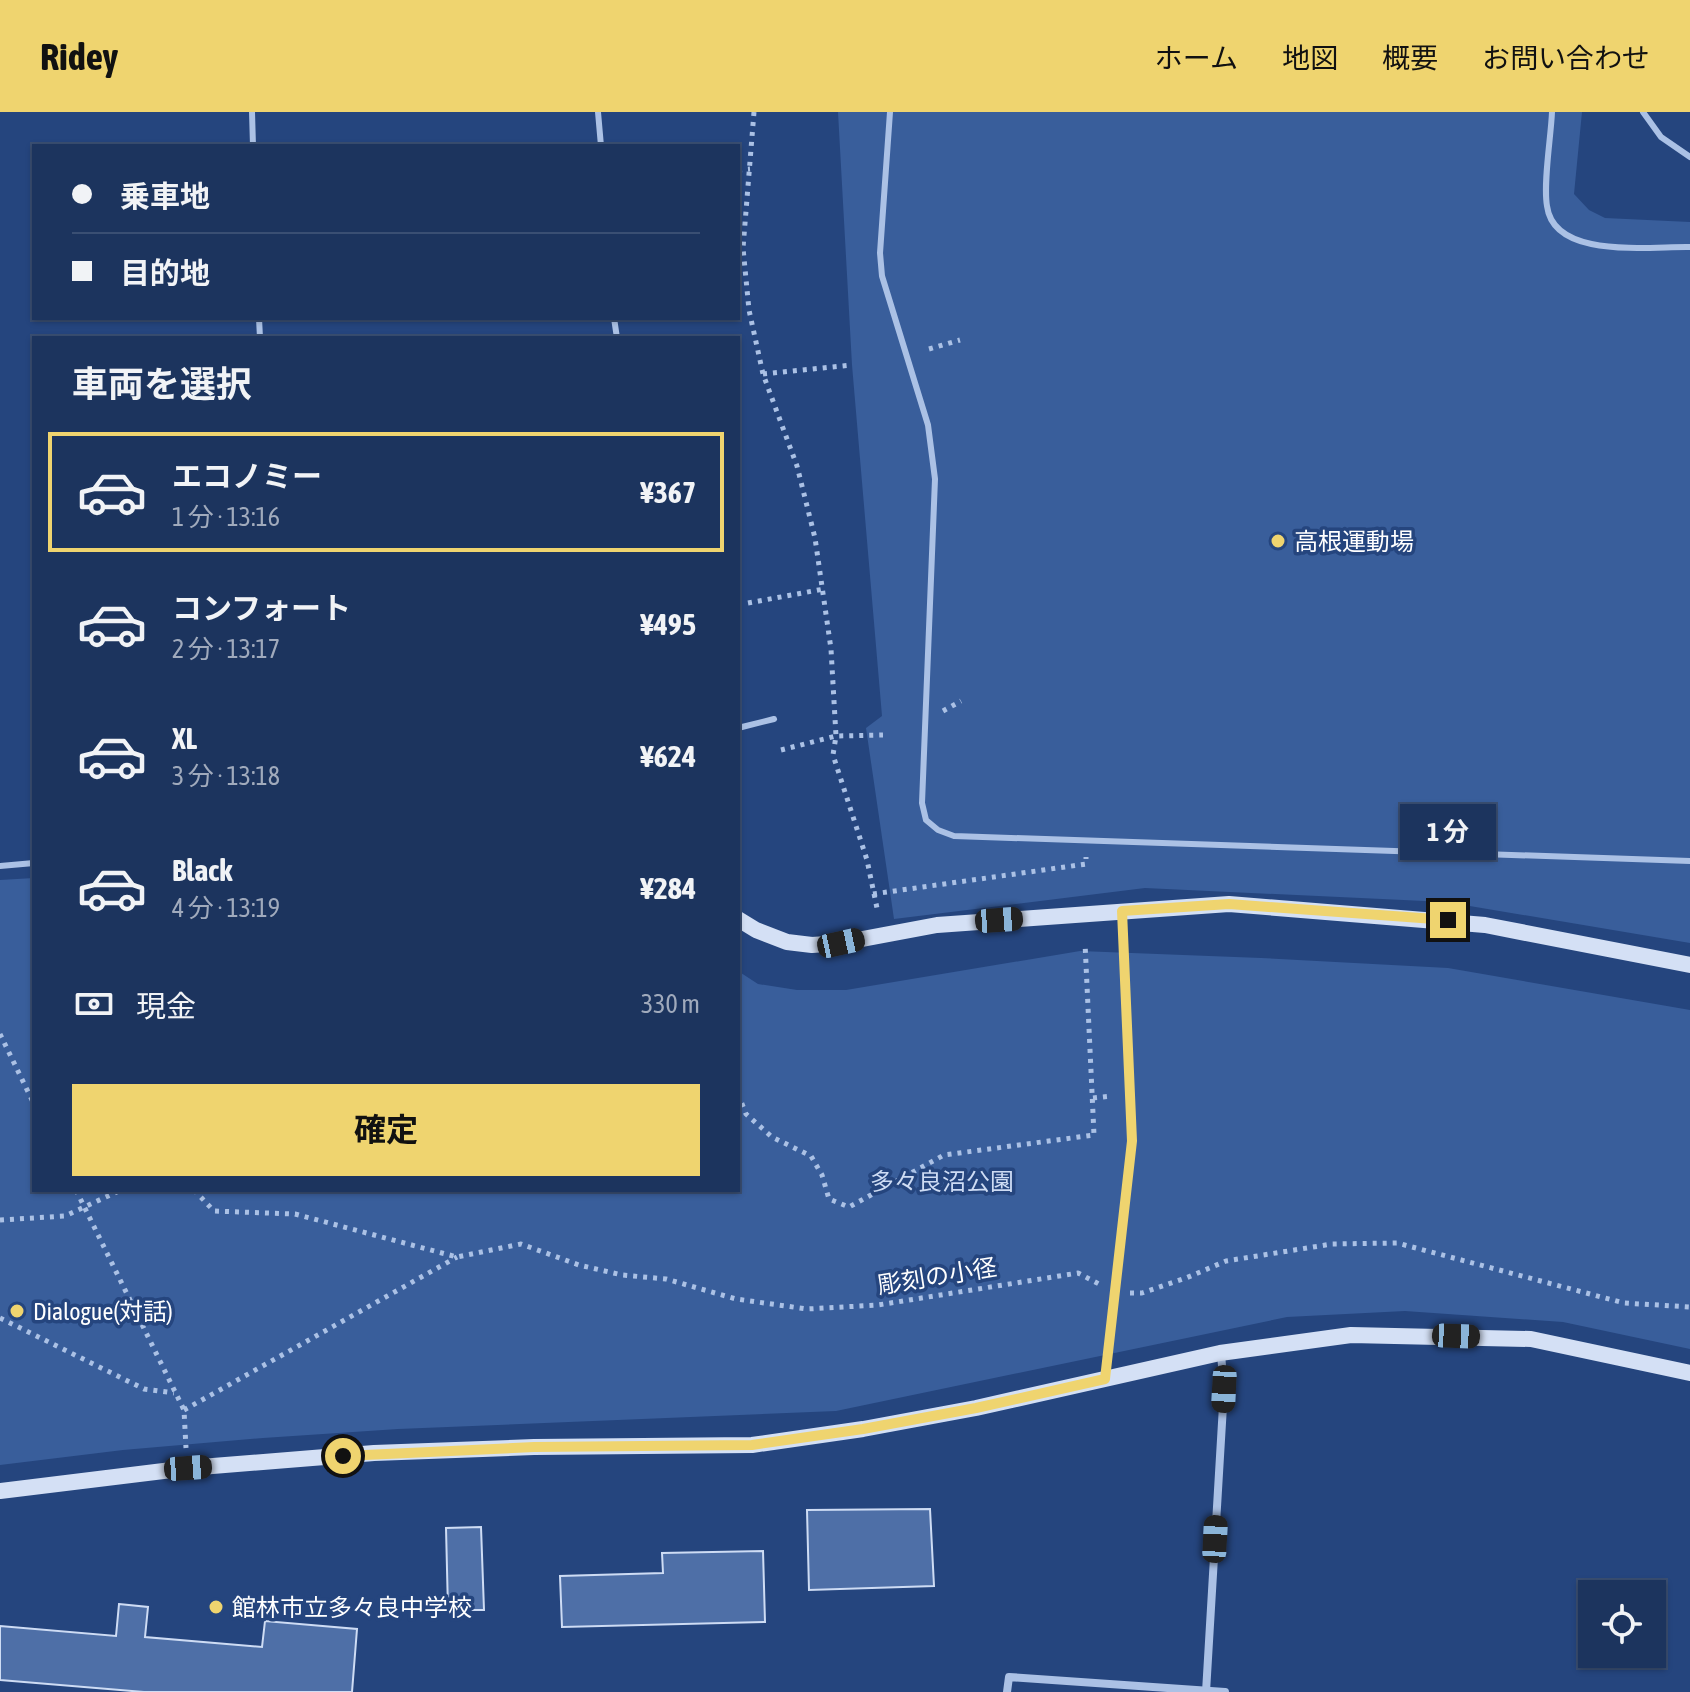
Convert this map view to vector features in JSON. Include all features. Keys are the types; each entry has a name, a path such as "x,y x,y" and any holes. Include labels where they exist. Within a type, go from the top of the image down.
{"street":[{"path":"740,920 787,942 812,945 841,943 937,925 1229,904 1448,920 1690,965"},
{"path":"0,1491 188,1468 417,1452 534,1447 752,1445 877,1427 1220,1353 1351,1335 1531,1339 1690,1373"},
{"path":"1206,1690 1224,1389 1220,1353"},
{"path":"1007,1692 1009,1677 1225,1692"}],"lane":[{"path":"252,112 253,144"},
{"path":"598,112 601,144"},
{"path":"890,112 880,253 882,276 928,425 935,479 922,803 926,820 938,830 954,836 1690,861"},
{"path":"1552,112 1546,204 1550,220 1562,233 1589,245 1690,247"},
{"path":"1643,112 1661,137 1690,157"},
{"path":"740,728 774,719"},
{"path":"0,866 32,863"},
{"path":"1105,1379 1132,1141 1122,911"}],"path":[{"path":"754,112 743,248 749,310 763,374 797,466 815,538 831,649 836,736 833,755 867,860 880,921"},
{"path":"740,170 750,169"},
{"path":"929,349 960,340"},
{"path":"763,374 852,365"},
{"path":"748,603 824,589"},
{"path":"939,713 961,701"},
{"path":"781,750 836,736 883,735"},
{"path":"873,894 1086,864 1085,840"},
{"path":"740,1099 746,1114 772,1137 811,1156 822,1175 829,1199 849,1207 944,1155 1094,1135 1085,943"},
{"path":"0,1034 32,1100"},
{"path":"77,1192 184,1410 188,1468"},
{"path":"0,1220 65,1216 117,1192"},
{"name":"彫刻の小径","path":"196,1192 214,1211 295,1214 457,1257 521,1244 579,1265 622,1275 666,1279 736,1299 807,1309 878,1305 1078,1273 1115,1293"},
{"path":"1115,1293 1142,1293 1226,1261 1332,1244 1397,1243 1624,1303 1690,1307"},
{"path":"184,1410 457,1257"},
{"path":"0,1318 144,1389 175,1393"}],"green space":[{"name":"高根運動場","path":"838,112 1582,112 1574,194 1589,210 1605,218 1690,222 1690,943 1446,902 1145,888 894,919 866,728 882,716 852,365"},
{"name":"多々良沼公園","path":"32,878 32,1192 740,1192 740,972 758,984 797,990 846,990 1080,951 1261,958 1448,968 1690,1010 1690,1349 1563,1322 1405,1311 1287,1317 836,1411 398,1429 123,1450 0,1465 0,880"}],"building":[{"path":"930,1509 934,1586 809,1590 807,1510"},
{"path":"481,1527 484,1610 448,1610 446,1528"},
{"path":"763,1551 765,1622 562,1627 560,1576 663,1573 662,1553"},
{"path":"119,1604 148,1607 145,1637 262,1647 265,1621 357,1629 352,1692 144,1692 0,1680 0,1626 116,1636"}],"place":[{"name":"高根運動場","path":"1278,541"},
{"name":"Dialogue(対話)","path":"17,1311"},
{"name":"館林市立多々良中学校","path":"216,1607"}],"route":[{"path":"343,1456 534,1447 752,1445 976,1408 1105,1379 1132,1141 1122,911 1229,904 1448,920"}]}
